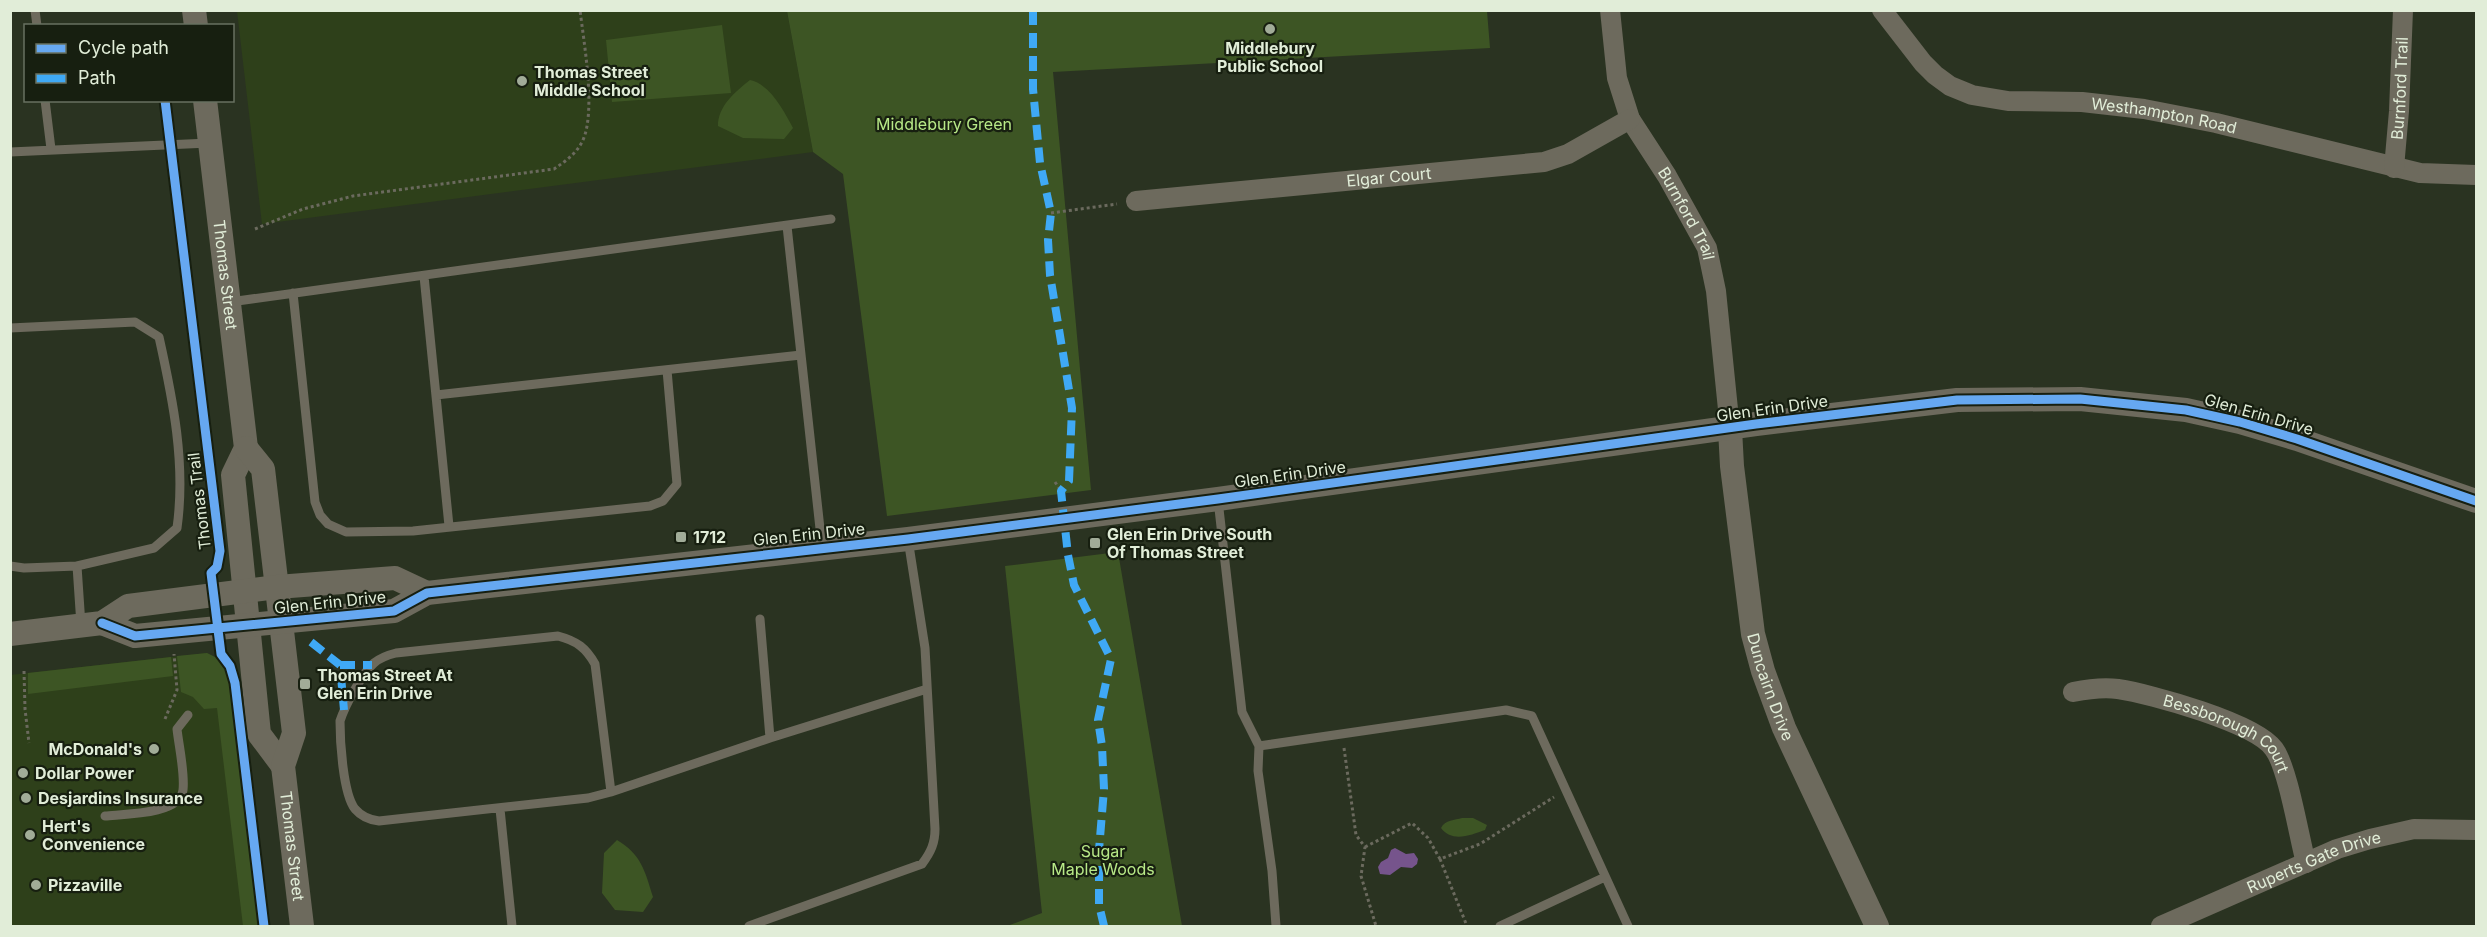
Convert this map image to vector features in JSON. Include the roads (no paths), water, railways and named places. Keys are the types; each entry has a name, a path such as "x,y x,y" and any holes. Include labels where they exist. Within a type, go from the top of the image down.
{"street":[{"name":"Burnford Trail","path":"1610,10 1617,78 1630,119 1667,176 1707,248 1716,291 1730,429"},
{"name":"Westhampton Road","path":"1882,10 1935,75 1950,86 1972,95 2008,101 2082,102 2144,109 2216,123 2394,168 2420,173 2476,175"},
{"name":"Burnford Trail","path":"2394,168 2400,111 2403,10"},
{"name":"Thomas Street","path":"205,102 246,448 263,469 277,587 294,733 283,766 302,927"},
{"name":"Elgar Court","path":"1136,201 1544,162 1568,154 1630,119"},
{"name":"Glen Erin Drive","path":"91,624 135,636 394,611 427,593 908,539 1957,400 2059,398 2186,410 2240,422 2476,501"},
{"name":"Duncairn Drive","path":"1730,429 1732,466 1753,634 1763,671 1784,728 1877,927"},
{"path":"246,448 233,476 259,734 283,766"},
{"name":"Glen Erin Drive","path":"10,634 91,624 128,606 277,587 395,578 427,593"},
{"name":"Bessborough Court","path":"2073,692 2095,688 2140,693 2238,725 2265,739 2275,749 2282,766 2306,863"},
{"name":"Ruperts Gate Drive","path":"2161,927 2337,849 2414,829 2476,830"}],"lane":[{"path":"45,102 51,149"},
{"path":"10,152 210,142"},
{"path":"229,302 831,219"},
{"name":"Glen Erin Drive","path":"787,226 822,547"},
{"path":"424,276 449,526"},
{"path":"293,293 315,502 320,515 328,524 346,532 413,531 650,506 663,501 677,484 667,370"},
{"path":"10,328 135,322 159,337 175,412 181,497 177,528 154,548 77,566 24,568 10,566"},
{"path":"436,396 801,355"},
{"path":"1218,499 1242,711 1259,746 1258,771 1272,871 1276,927"},
{"path":"749,927 922,864 929,854 934,841 935,829 925,648 908,539"},
{"path":"77,566 91,624"},
{"path":"760,619 770,738"},
{"path":"611,792 595,664 587,651 574,640 558,636 396,653 381,658 372,665 344,710 340,721 349,797 356,811 370,820 379,821 588,798 611,792 770,738 927,689"},
{"path":"1259,746 1506,710 1532,716 1628,927"},
{"path":"105,816 166,809 178,800 183,789 177,729 188,715"},
{"path":"500,809 512,927"},
{"path":"1500,927 1605,877"}],"place":[{"name":"Middlebury Public School","path":"1270,29"},
{"name":"Thomas Street Middle School","path":"522,81"},
{"name":"1712","path":"681,537"},
{"name":"Glen Erin Drive South Of Thomas Street","path":"1095,543"},
{"name":"Thomas Street At Glen Erin Drive","path":"305,684"},
{"name":"McDonald's","path":"154,749"},
{"name":"Dollar Power","path":"23,773"},
{"name":"Desjardins Insurance","path":"26,798"},
{"name":"Hert's Convenience","path":"30,835"},
{"name":"Pizzaville","path":"36,885"}],"park label":[{"name":"Middlebury Green","path":"944,124"},
{"name":"Sugar Maple Woods","path":"1103,860"}]}
